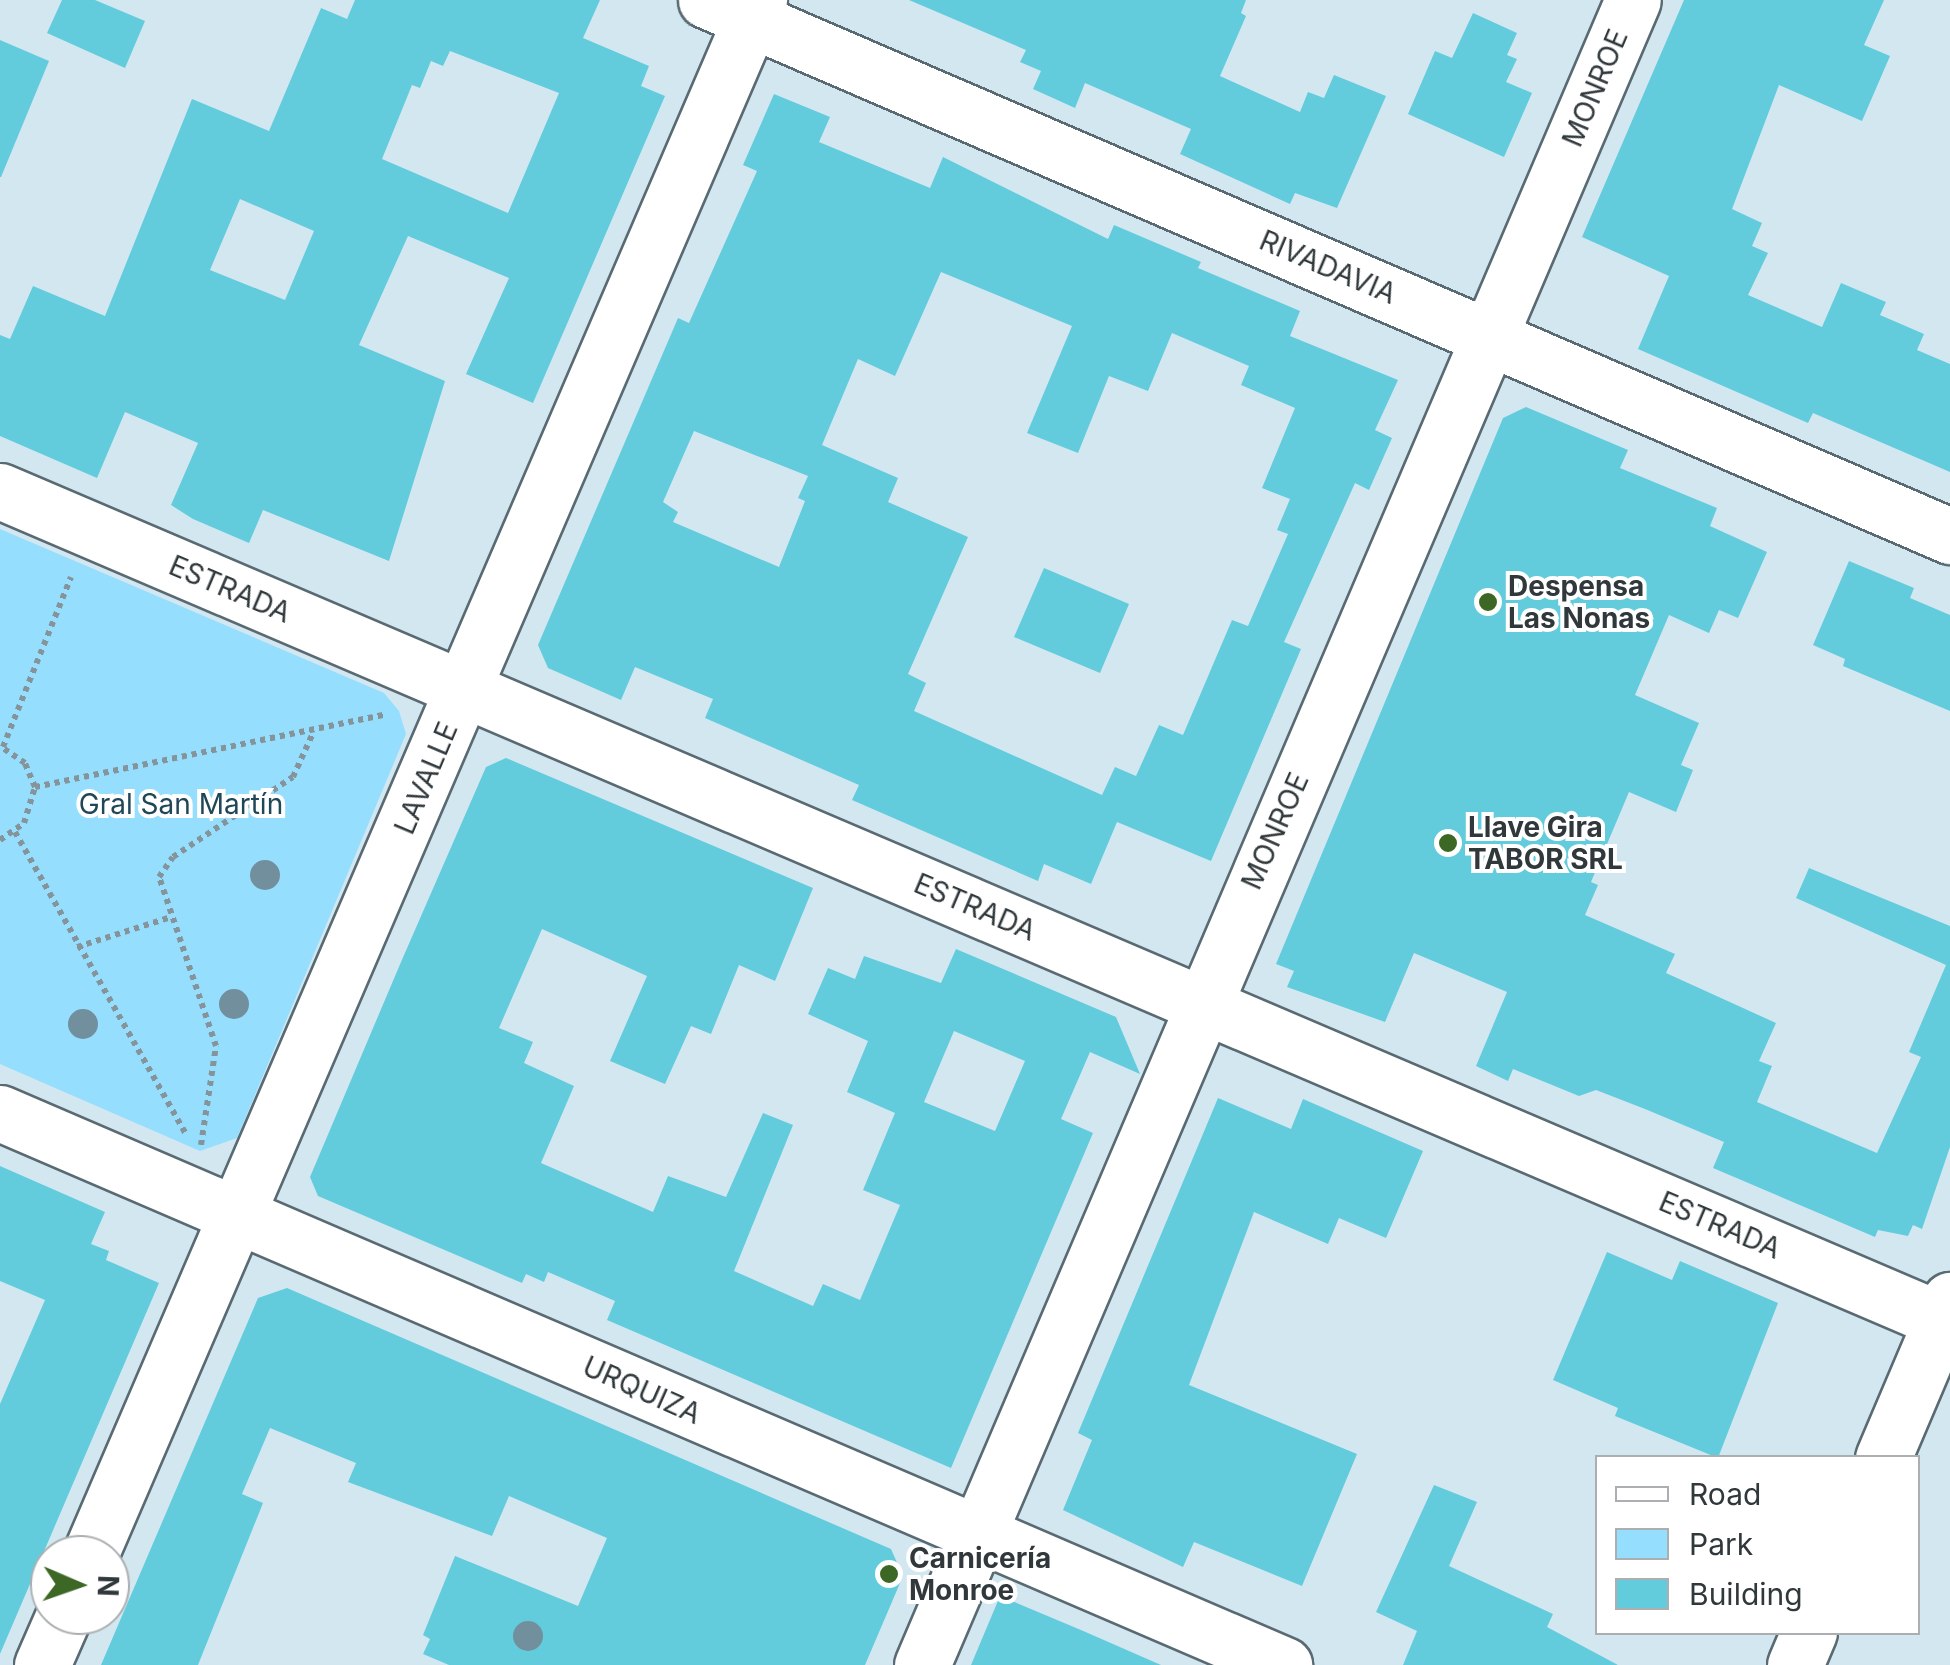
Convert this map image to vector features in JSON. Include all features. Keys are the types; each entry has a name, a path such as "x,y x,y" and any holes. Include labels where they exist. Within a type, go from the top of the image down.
{"street":[{"name":"MONROE","path":"922,1665 1200,1003 1633,0"},
{"name":"RIVADAVIA","path":"739,6 1950,536"},
{"name":"LAVALLE","path":"99,1535 464,688 739,6"},
{"name":"ESTRADA","path":"0,491 1200,1003 1947,1315"},
{"name":"URQUIZA","path":"0,1113 978,1537 1284,1665"},
{"path":"1884,1455 1947,1315"},
{"path":"42,1665 55,1635"},
{"path":"1795,1665 1808,1635"}],"path":[{"path":"0,840 15,832 31,812 35,787 24,763 2,747 91,530"},
{"path":"35,787 313,732 464,688"},
{"path":"15,832 178,1124 200,1151 216,1046 168,918 162,867 293,778 313,732"},
{"path":"77,946 168,918"}],"green space":[{"name":"Gral San Martín","path":"0,529 384,693 399,711 406,734 237,1138 200,1151 0,1064"}],"building":[{"path":"62,0 95,0 145,21 125,68 47,33"},
{"path":"355,0 600,0 583,38 649,66 641,86 665,96 533,403 466,374 509,278 408,236 359,345 445,381 389,561 263,510 249,543 193,519 171,505 198,443 125,412 97,478 0,436 0,335 10,339 33,286 105,316 192,99 269,131 321,8 347,19","holes":["450,51 559,93 508,213 382,159 412,85 420,88 431,61 443,66","240,199 314,231 285,300 210,270"]},
{"path":"909,0 1246,0 1241,13 1246,16 1220,76 1300,112 1308,92 1324,98 1334,75 1386,96 1337,208 1295,193 1290,204 1180,154 1191,129 1085,83 1075,108 1033,89 1041,71 1020,62 1026,50"},
{"path":"1684,0 1884,0 1864,45 1890,56 1862,121 1779,85 1732,209 1762,223 1752,246 1768,253 1748,295 1822,327 1841,283 1886,302 1880,315 1924,334 1917,350 1950,364 1950,472 1813,413 1808,423 1638,349 1669,276 1582,237"},
{"path":"1473,13 1517,33 1507,55 1517,59 1506,82 1532,93 1504,157 1408,114 1435,51 1452,58"},
{"path":"0,40 49,61 1,177 0,177"},
{"path":"774,94 830,117 819,142 930,188 943,157 1108,239 1114,225 1201,262 1198,268 1300,311 1290,336 1398,380 1375,430 1392,438 1369,490 1355,483 1284,642 1301,649 1211,861 1117,822 1091,884 1044,864 1038,881 852,800 859,785 705,718 713,699 635,667 621,700 548,668 538,645 678,318 689,323 757,171 743,165","holes":["941,272 1072,326 1027,433 1078,453 1109,376 1148,391 1172,333 1249,366 1241,385 1295,408 1262,488 1290,499 1277,530 1288,534 1248,626 1232,620 1183,735 1159,725 1136,776 1115,767 1102,795 914,711 926,683 908,674 968,537 888,502 898,478 822,445 858,359 895,376","694,431 808,476 798,498 805,501 779,567 673,522 678,512 663,502"]},
{"path":"1526,407 1628,450 1620,468 1717,508 1710,526 1767,552 1738,618 1719,610 1709,633 1669,615 1635,695 1699,723 1681,765 1693,770 1676,812 1629,792 1591,882 1598,885 1585,915 1675,954 1666,973 1776,1023 1759,1061 1772,1066 1757,1102 1877,1153 1921,1057 1909,1052 1946,965 1796,898 1809,868 1950,926 1950,1147 1922,1229 1913,1225 1908,1236 1878,1230 1875,1237 1713,1168 1724,1142 1645,1109 1596,1090 1579,1096 1513,1069 1508,1081 1476,1066 1507,992 1414,953 1385,1022 1287,987 1294,971 1276,964 1503,418"},
{"path":"1849,561 1914,588 1910,598 1950,615 1950,711 1843,666 1845,659 1813,645"},
{"path":"1044,568 1129,604 1100,673 1014,637"},
{"path":"506,758 813,888 775,981 739,965 711,1034 691,1026 665,1084 610,1061 647,976 542,929 499,1028 533,1042 524,1063 574,1086 541,1163 653,1212 668,1176 726,1197 763,1113 793,1125 734,1271 813,1306 823,1284 860,1300 900,1205 863,1190 895,1113 847,1092 868,1041 808,1014 828,968 855,979 864,956 941,983 956,949 1116,1017 1140,1074 1090,1052 1061,1119 1093,1133 951,1468 607,1320 615,1301 548,1272 544,1282 526,1274 522,1283 318,1196 310,1177 486,767","holes":["954,1031 1025,1061 995,1131 924,1102"]},
{"path":"1218,1098 1291,1129 1303,1099 1423,1151 1386,1238 1339,1218 1328,1244 1254,1212 1189,1385 1357,1454 1302,1586 1194,1542 1183,1567 1063,1510 1092,1440 1078,1433"},
{"path":"0,1166 105,1212 91,1244 109,1251 106,1260 159,1283 51,1535 30,1535 30,1584 0,1654 0,1404 45,1300 0,1281"},
{"path":"1607,1252 1672,1280 1680,1261 1778,1303 1719,1455 1615,1416 1618,1408 1553,1380"},
{"path":"287,1288 891,1549 903,1576 865,1665 449,1665 423,1654 430,1639 423,1635 455,1556 578,1606 607,1538 509,1496 492,1536 348,1482 356,1463 270,1428 242,1494 263,1503 198,1665 101,1665 114,1635 130,1635 130,1597 258,1298"},
{"path":"1434,1485 1477,1502 1449,1566 1553,1614 1547,1627 1618,1665 1403,1665 1417,1631 1376,1612"},
{"path":"1000,1596 1081,1630 1161,1665 971,1665"}],"place":[{"name":"Despensa Las Nonas","path":"1488,602"},
{"name":"Llave Gira TABOR SRL","path":"1448,843"},
{"name":"Carnicería Monroe","path":"889,1574"}]}
